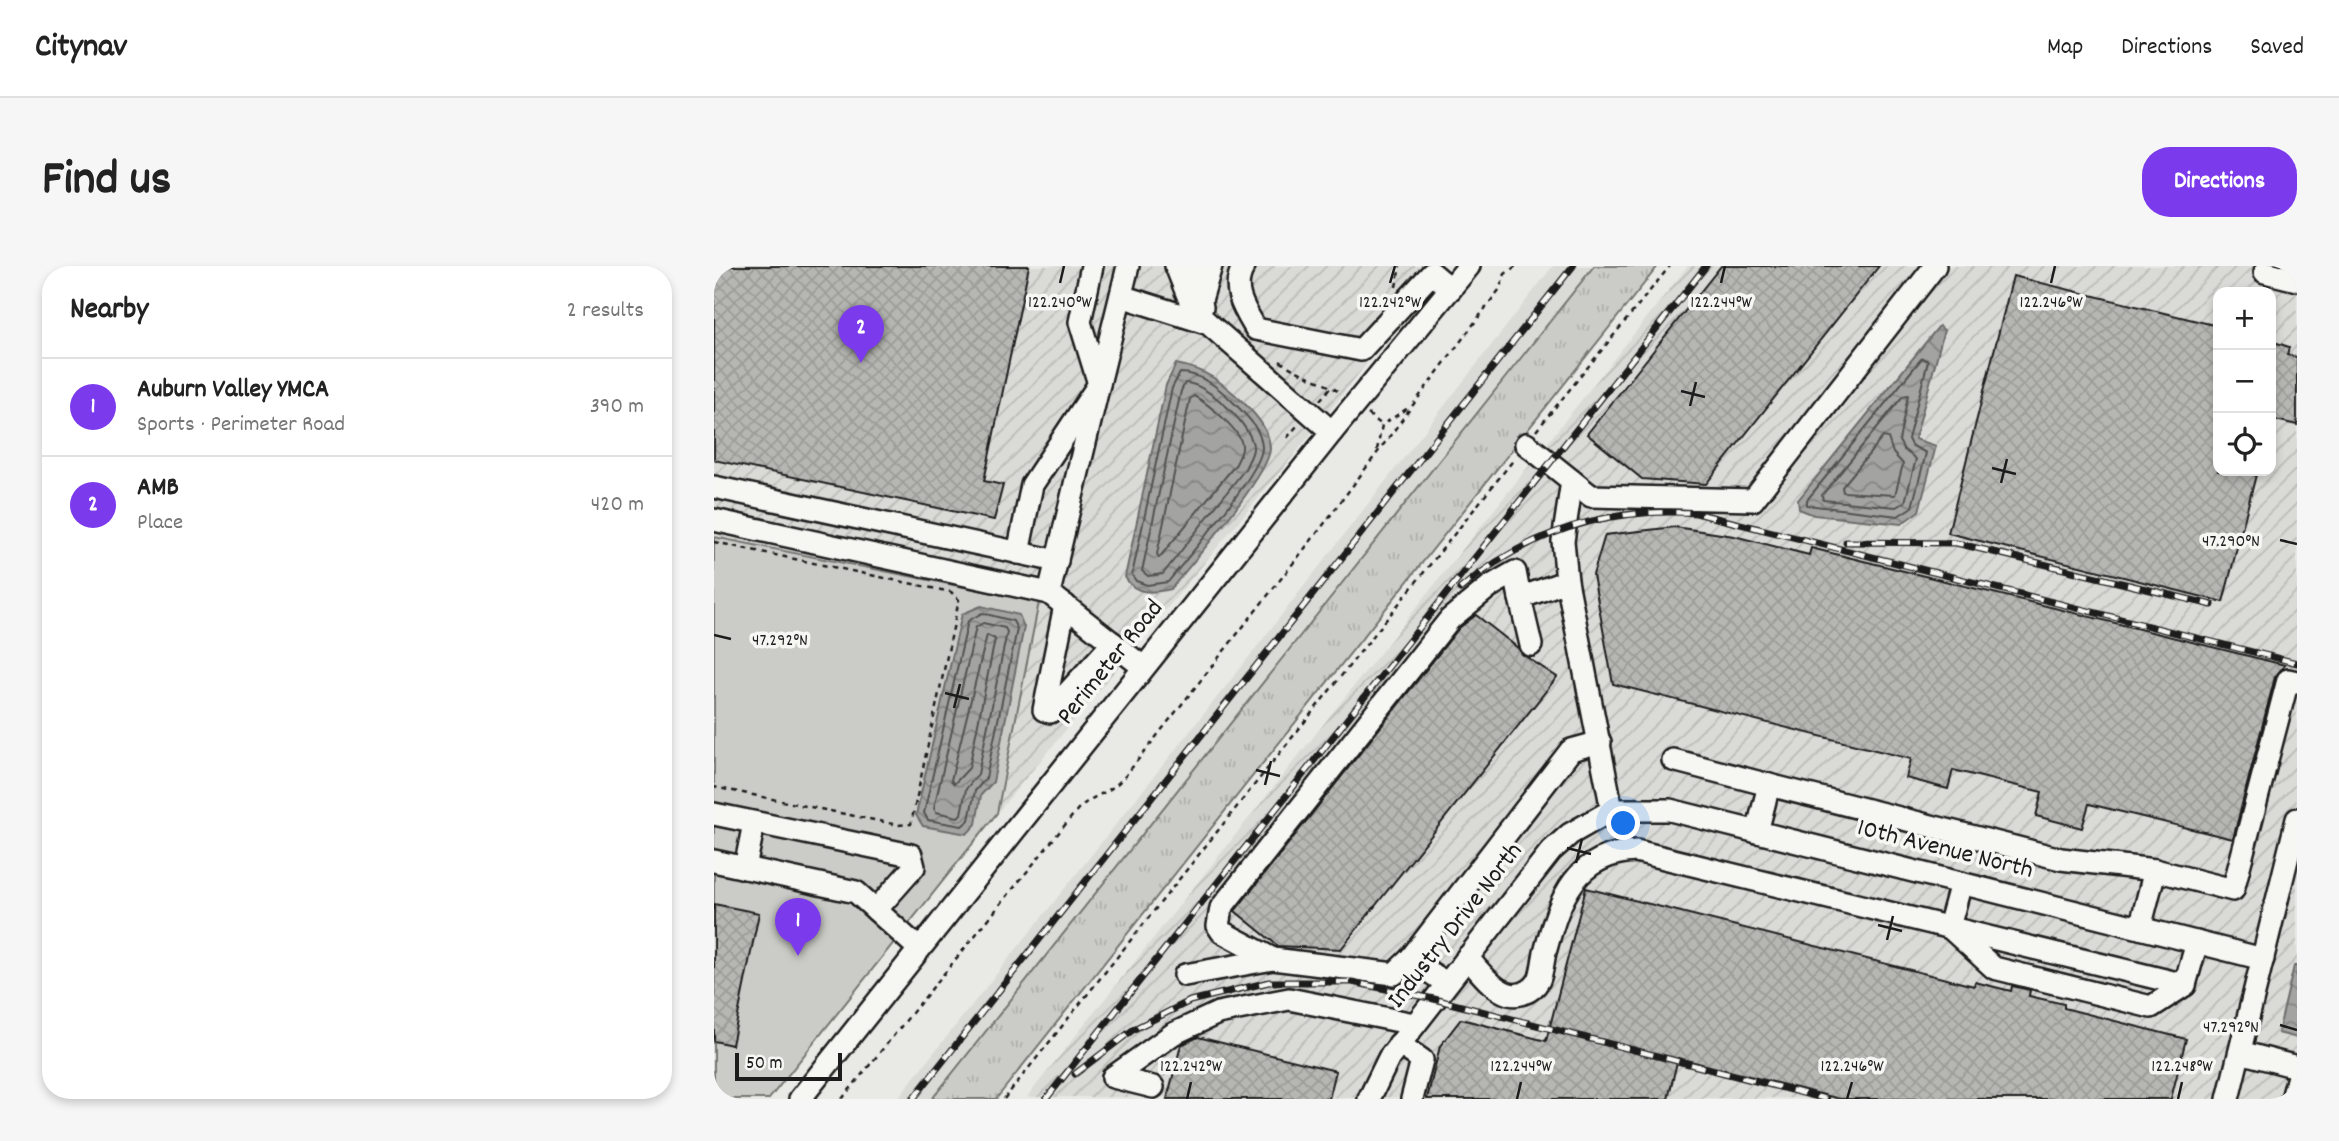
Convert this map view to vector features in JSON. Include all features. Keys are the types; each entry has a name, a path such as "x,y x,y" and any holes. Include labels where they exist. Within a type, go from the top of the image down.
{"street":[{"path":"1091,266 1080,322 1099,384"},
{"path":"1113,643 1051,712 1044,710 1057,599 1057,561 1128,266"},
{"path":"1176,266 1190,306 1203,312 1332,432"},
{"path":"1193,266 1203,312"},
{"path":"1203,312 1212,266"},
{"path":"1244,266 1237,285 1239,295 1256,329 1361,350 1433,268 1451,289"},
{"name":"Perimeter Road","path":"800,1099 1143,667 1469,266"},
{"path":"1526,444 1591,496 1753,500 1935,266"},
{"path":"2265,272 2297,280"},
{"path":"1121,296 1203,312"},
{"path":"1018,553 1032,485 1099,384"},
{"path":"1572,481 1563,541 1567,581 1601,742 1612,810"},
{"path":"714,487 1057,561"},
{"path":"714,520 1057,599 1143,667"},
{"path":"1273,959 1222,932 1218,926 1221,908 1450,619 1489,587 1515,572 1531,645"},
{"path":"1520,598 1567,581"},
{"path":"1673,760 2061,859 2155,870 2233,890 2288,680 2297,682"},
{"path":"1185,975 1273,959 1394,974 1410,959 1571,750 1601,742"},
{"path":"1756,832 1769,785"},
{"name":"10th Avenue North","path":"1612,810 1657,808 2263,959"},
{"name":"Industry Drive North","path":"1369,1099 1382,1070 1399,1044 1551,851 1570,834 1612,810"},
{"path":"714,814 911,855 914,867 876,910"},
{"path":"2228,1099 2297,819"},
{"path":"745,868 754,823"},
{"path":"1467,957 1500,991 1517,995 1533,988 1541,973 1553,923 1580,871 1597,859 1616,852 1636,851 2185,985"},
{"path":"714,861 856,892 918,948"},
{"path":"2140,928 2155,870"},
{"path":"1949,928 1961,883"},
{"path":"1949,928 1994,968 2151,1007 2185,985 2197,942"},
{"path":"1410,959 1447,983"},
{"path":"1153,1087 1114,1077 1173,1034 1218,1013 1289,999 1415,1024"},
{"path":"1399,1044 1422,1060 1412,1099"},
{"path":"2239,1052 2297,1068"},
{"path":"2292,1099 2297,1080"}],"path":[{"path":"1394,297 1400,266"},
{"path":"842,1099 1079,809 1087,801 1114,790 1288,570 1499,290 1505,274 1516,266"},
{"path":"1004,1099 1670,266"},
{"path":"1377,451 1382,425 1411,406"},
{"path":"714,542 951,592 959,600 911,824 898,825 714,787"}],"shaded area":[{"path":"714,266 1444,266 1303,444 997,813 769,1099 714,1099"},
{"path":"1553,266 1597,266 932,1099 897,1099 1242,666"},
{"path":"1688,266 2297,266 2297,1099 1027,1097"}],"green space":[{"path":"1594,266 1658,266 996,1099 932,1099"},
{"path":"714,537 1039,602 997,813 769,1099 714,1099"}],"water":[{"path":"1939,326 1944,330 1915,439 1936,446 1919,511 1901,524 1814,515 1799,509 1798,500"},
{"path":"1176,364 1205,373 1236,396 1262,424 1270,449 1257,478 1243,498 1171,589 1145,591 1134,587 1125,577 1166,385"},
{"path":"981,606 1019,615 1024,627 993,782 981,795 976,824 967,834 923,826 916,815 962,614"},
{"path":"2294,966 2297,966 2297,1038 2278,1033"}],"building":[{"path":"714,266 1029,266 984,481 1003,485 994,520 714,460"},
{"path":"1721,266 1879,266 1706,484 1642,479 1587,434"},
{"path":"2013,276 2213,325 2213,476 2256,476 2223,602 1948,533"},
{"path":"2276,343 2289,347 2287,355 2297,357 2297,425 2276,420"},
{"path":"1675,527 1734,536 1809,555 1811,548 2285,665 2275,677 2233,839 2089,804 2082,828 2036,816 2042,792 1953,770 1948,789 1906,778 1911,759 1613,684 1593,575 1605,535"},
{"path":"1476,615 1522,654 1557,677 1341,949 1278,946 1235,911 1459,628"},
{"path":"1586,888 1974,986 1975,982 2011,991 2012,986 2030,990 2029,996 2064,1004 2064,1008 2186,1039 2171,1099 1840,1099 1678,1058 1668,1099 1427,1099 1440,1046 1461,1019 1546,1041"},
{"path":"714,904 759,913 732,1045 714,1041"},
{"path":"1198,1037 1336,1071 1329,1099 1167,1099 1181,1045"}],"railway":[{"path":"913,1099 1573,266"},
{"path":"1046,1099 1706,266"},
{"path":"1460,589 1513,552 1570,527 1631,514 1696,513 2297,663"},
{"path":"1846,542 1956,543 2212,605"},
{"path":"1075,1074 1134,1029 1190,1001 1269,982 1352,982 1434,999 1826,1099"}],"place":[{"name":"AMB","path":"861,363"},
{"name":"Auburn Valley YMCA","path":"798,956"}]}
